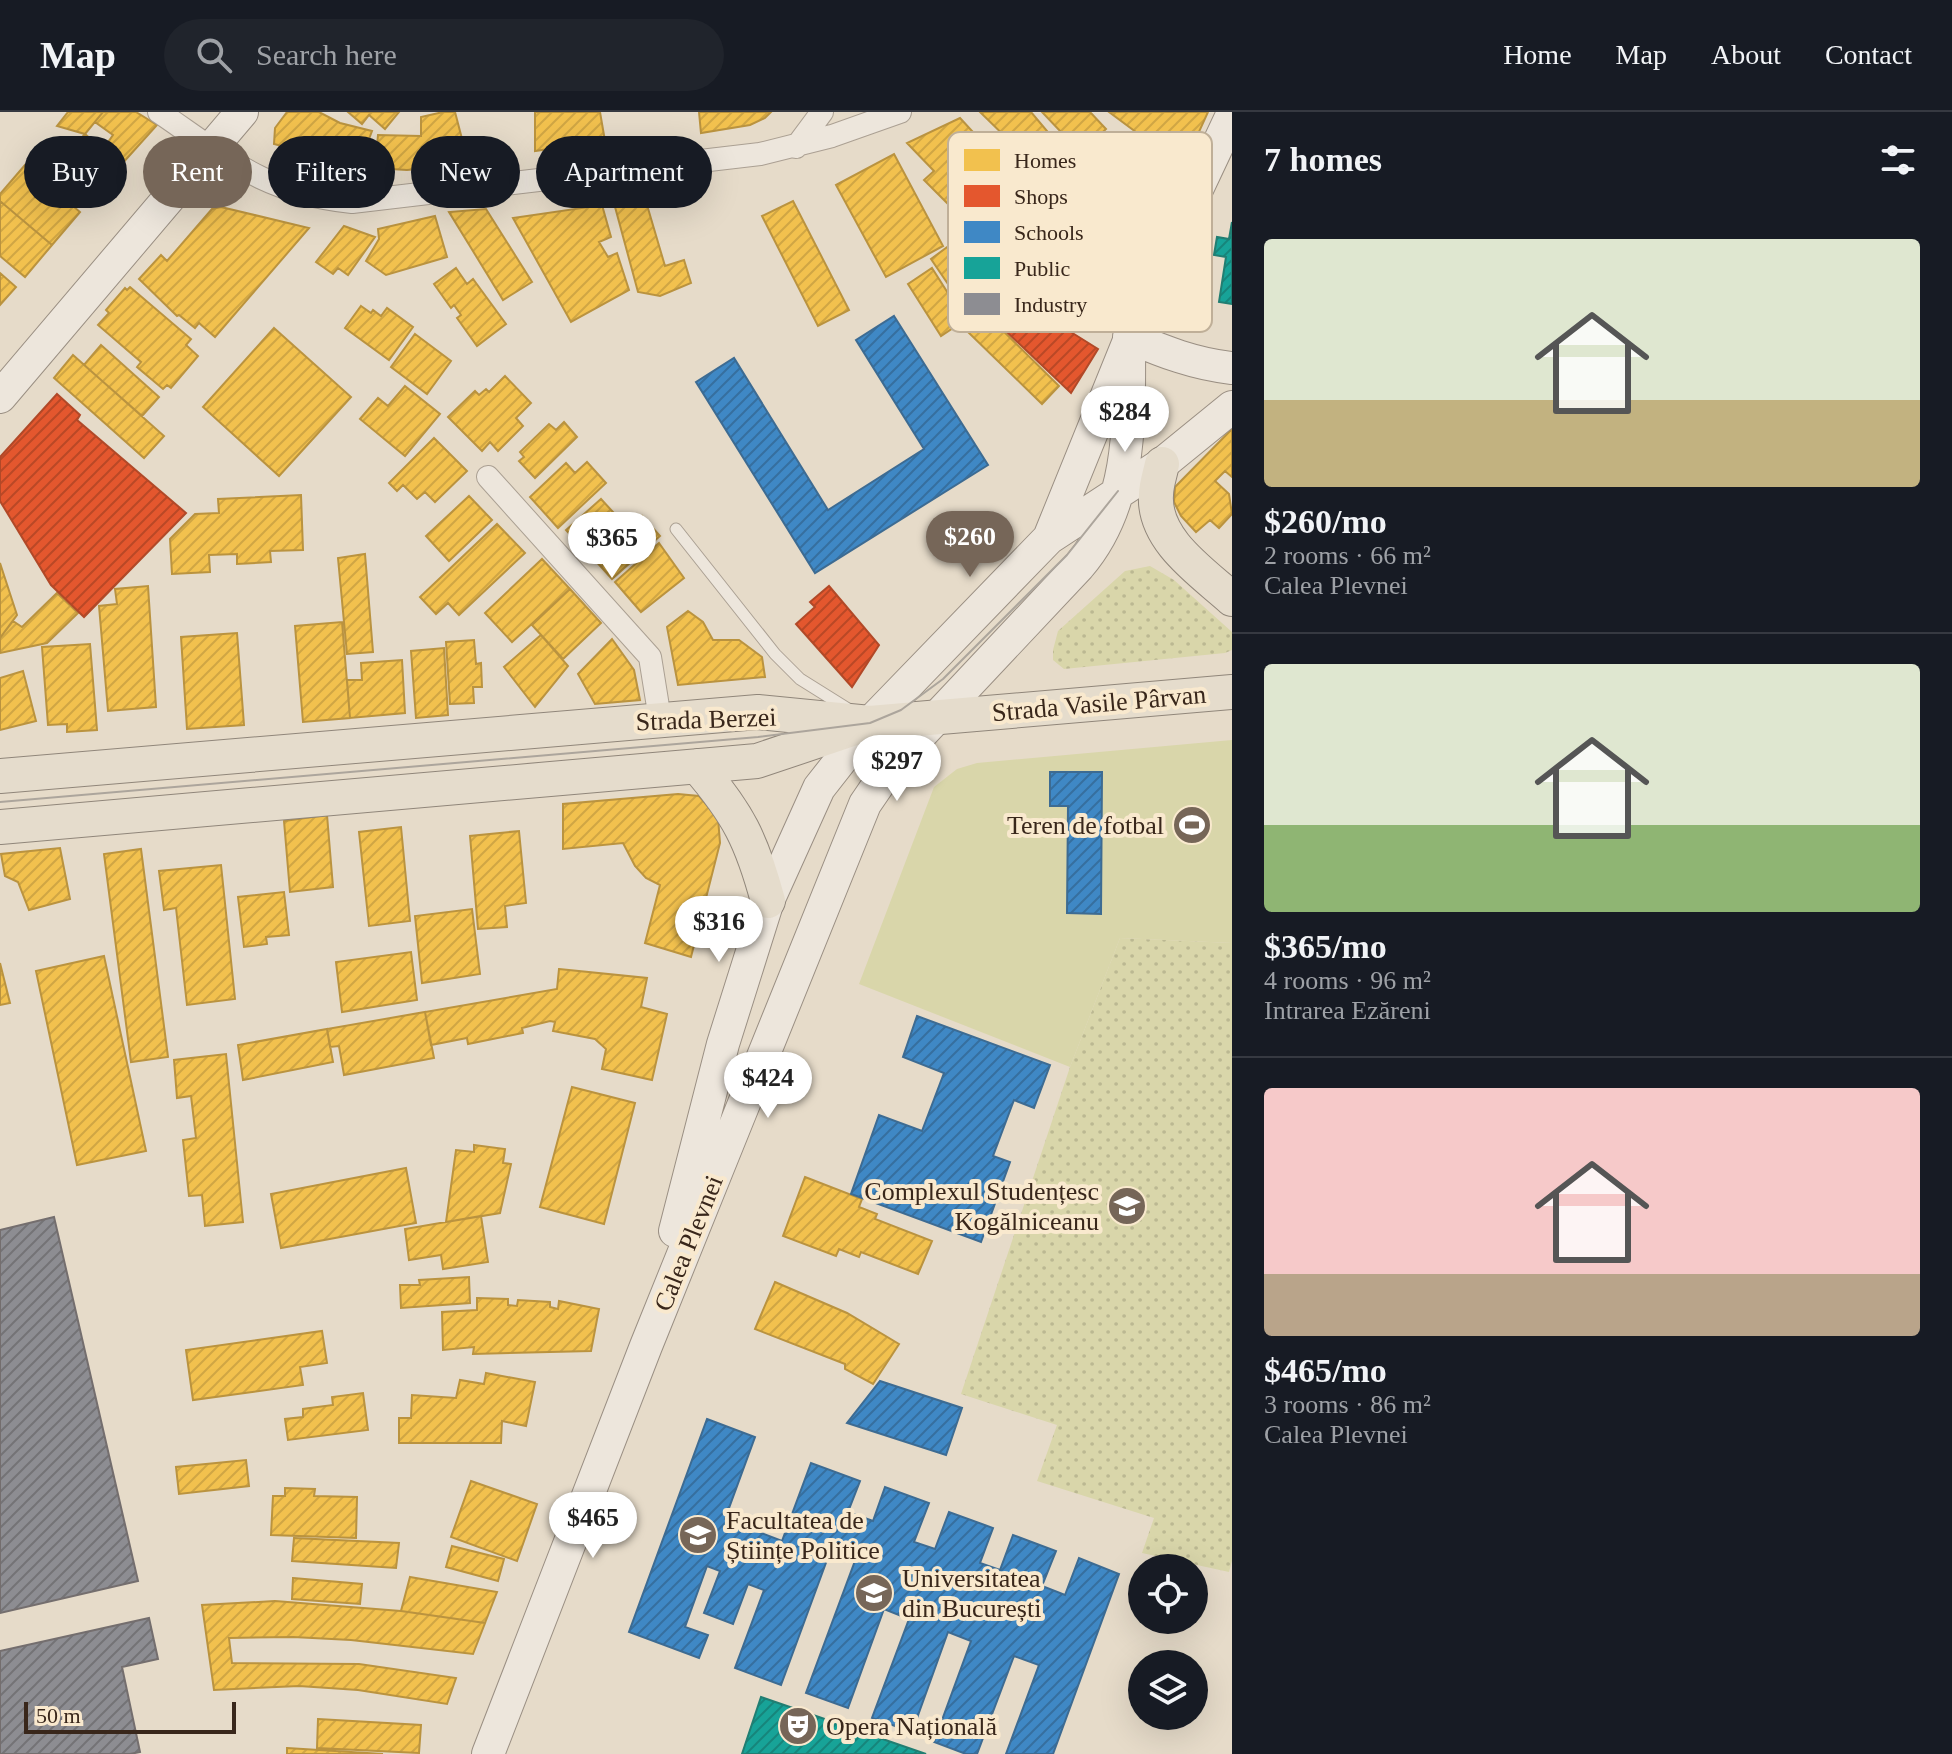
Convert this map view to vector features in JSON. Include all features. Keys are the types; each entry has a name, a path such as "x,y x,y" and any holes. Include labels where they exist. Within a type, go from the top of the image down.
{"main road":[{"path":"1162,464 1155,495 1158,516 1166,534 1180,552 1232,599"},
{"name":"Strada Vasile Pârvan","path":"870,723 1232,692"},
{"name":"Strada Berzei","path":"0,776 758,712 870,723"},
{"name":"Strada Berzei","path":"0,827 757,761 870,723"},
{"path":"697,766 726,799 744,829 768,901"}],"street":[{"path":"159,112 192,136"},
{"path":"222,136 242,112"},
{"path":"796,147 822,112"},
{"path":"252,174 316,198 352,202 760,154 796,147 900,112"},
{"name":"Calea Plevnei","path":"1212,158 1232,115"},
{"path":"0,397 161,208"},
{"name":"Calea Plevnei","path":"1049,538 1131,332"},
{"path":"1118,491 1129,406 1129,337 1175,357 1203,365 1232,368"},
{"name":"Calea Plevnei","path":"646,1346 723,1044 768,901 819,788 870,723 1049,538 1162,464 1232,407"},
{"path":"488,477 650,657 660,719"},
{"name":"Calea Plevnei","path":"488,1754 646,1346 865,804 877,783 934,719 1095,548 1112,514 1118,491"}],"lane":[{"path":"676,529 775,654 800,679 870,723"}],"shaded area":[{"path":"1150,566 1174,580 1232,632 1232,650 1064,669 1053,660 1058,631 1125,571"},
{"path":"1232,740 1232,943 1120,938 1070,1067 859,984 934,787 957,769 977,763"},
{"name":"Universitatea din București","path":"1120,938 1232,943 1232,1561 1229,1572 1208,1567 1208,1554 1142,1553 1154,1518 1037,1481 1057,1425 961,1394 1070,1067"}],"building: Homes":[{"path":"68,112 103,112 85,134 57,126"},
{"path":"103,112 136,112 157,125 147,136 143,136 143,141 127,158 127,136 112,136 95,122"},
{"path":"287,112 319,112 340,123 372,131 370,136 274,136 275,128"},
{"path":"348,112 399,112 385,129 369,115 362,124"},
{"path":"455,112 461,136 421,136 421,117"},
{"path":"535,112 600,112 604,136 536,136 535,151"},
{"path":"699,112 771,112 750,125 701,133"},
{"path":"980,112 1031,112 1047,131 1046,132 1000,132"},
{"path":"1042,112 1090,112 1106,129 1103,132 1061,132"},
{"path":"1109,112 1208,112 1199,132 1136,132"},
{"path":"960,118 973,132 948,132 948,204 924,180 934,171 907,143"},
{"path":"378,135 421,136 411,136 411,170 395,169 395,136"},
{"path":"894,154 943,246 886,277 836,185"},
{"path":"24,166 24,208 75,208 80,212 52,245 0,201 0,194"},
{"path":"0,201 52,245 25,277 0,256"},
{"path":"793,201 849,310 818,326 762,216"},
{"path":"225,208 309,228 215,337 199,323 195,328 177,316 139,279 161,255 167,261 212,209"},
{"path":"603,208 611,237 599,242 608,257 617,253 629,290 571,322 513,218"},
{"path":"615,208 648,208 665,266 684,260 691,283 660,296 638,292"},
{"path":"486,209 532,282 503,300 449,212"},
{"path":"435,216 447,257 386,275 366,261 379,239 378,229"},
{"path":"344,226 375,237 348,275 338,268 333,274 316,262"},
{"path":"948,246 948,284 931,259"},
{"path":"456,268 467,284 473,279 506,324 477,346 457,318 461,315 454,305 451,308 434,284"},
{"path":"932,268 948,293 948,331 941,336 908,284"},
{"path":"0,273 16,287 0,305"},
{"path":"130,287 191,339 186,345 198,356 171,388 167,385 163,389 137,367 141,362 98,325 109,313 106,310 125,288"},
{"path":"361,306 381,316 387,308 413,327 389,360 345,328"},
{"path":"274,328 351,397 279,476 203,407"},
{"path":"1004,332 1059,386 1042,404 969,333"},
{"path":"415,334 451,361 427,394 391,367"},
{"path":"101,345 159,397 142,416 84,365"},
{"path":"73,355 164,436 144,458 54,378"},
{"path":"505,376 531,403 516,418 523,426 498,451 490,442 482,451 448,417 475,391 479,395 486,389 489,392"},
{"path":"405,386 440,414 405,456 360,419 378,398 388,406"},
{"path":"564,422 577,437 535,478 519,461 524,457 520,452 549,424 556,430"},
{"path":"1232,429 1232,477 1225,471 1215,481 1229,494 1232,514 1219,528 1210,520 1196,532 1181,516 1174,502 1175,487"},
{"path":"434,438 467,471 435,502 425,492 417,499 403,485 397,491 389,483"},
{"path":"587,462 606,483 558,528 530,497 566,463 575,473"},
{"path":"301,495 303,550 270,551 271,562 237,564 237,554 209,555 210,572 172,574 170,539 195,514 219,513 218,499"},
{"path":"469,496 492,520 449,561 426,536"},
{"path":"601,499 624,524 590,556 566,530"},
{"path":"642,516 660,536 612,579 594,559"},
{"path":"497,524 525,553 459,615 448,603 436,614 420,597"},
{"path":"659,543 684,578 641,612 615,582"},
{"path":"365,554 373,652 347,654 338,558"},
{"path":"542,559 570,589 512,642 485,613"},
{"path":"0,563 17,615 0,638"},
{"path":"148,586 156,707 108,711 99,606 117,604 115,589"},
{"path":"570,589 601,623 563,659 532,625"},
{"path":"57,593 78,613 47,643 0,653 0,638 13,621 22,627"},
{"path":"688,611 703,622 713,640 739,640 762,657 765,677 678,685 667,627"},
{"path":"342,622 350,718 303,722 295,626"},
{"path":"237,633 244,725 187,729 181,637"},
{"path":"541,635 568,666 535,707 504,667"},
{"path":"612,639 634,670 640,700 595,704 578,674"},
{"path":"474,640 476,664 481,663 482,687 473,687 474,703 450,704 446,642"},
{"path":"90,644 97,730 67,732 67,724 48,725 42,647"},
{"path":"444,648 448,715 416,718 411,651"},
{"path":"402,660 405,713 350,718 347,680 362,680 361,663"},
{"path":"23,671 36,721 0,730 0,678"},
{"path":"678,794 699,796 718,818 720,843 691,957 645,943 660,885 646,878 635,866 623,843 563,849 563,804"},
{"path":"327,815 333,887 290,892 284,821"},
{"path":"401,827 410,921 369,926 359,832"},
{"path":"519,831 526,903 505,906 507,927 478,929 470,836"},
{"path":"60,848 70,899 29,910 18,882 5,876 1,854"},
{"path":"141,849 168,1057 131,1062 104,854"},
{"path":"221,865 235,999 187,1005 176,908 164,910 159,871"},
{"path":"284,892 289,935 266,937 267,944 244,947 238,897"},
{"path":"472,909 480,974 422,983 415,916"},
{"path":"411,952 417,1000 342,1012 336,962"},
{"path":"104,956 146,1151 77,1165 36,971"},
{"path":"0,963 10,1003 0,1005"},
{"path":"559,969 647,978 641,1007 667,1014 652,1080 602,1069 606,1049 595,1039 553,1031 555,1022 550,1021 522,1028 523,1033 468,1044 467,1038 431,1045 425,1012 557,989"},
{"path":"425,1012 434,1058 344,1075 339,1046 330,1047 327,1029"},
{"path":"327,1029 333,1062 243,1080 238,1045"},
{"path":"226,1054 243,1222 205,1226 202,1195 189,1196 183,1140 196,1138 191,1096 177,1098 174,1060"},
{"path":"572,1087 635,1103 604,1224 540,1207"},
{"path":"474,1145 505,1149 503,1163 511,1164 500,1213 446,1222 456,1150 474,1152"},
{"path":"406,1168 416,1223 281,1248 271,1194"},
{"path":"805,1177 862,1199 859,1207 877,1214 875,1219 932,1241 918,1274 861,1252 859,1257 839,1249 836,1256 783,1236"},
{"path":"481,1216 488,1262 443,1269 441,1255 409,1260 405,1229"},
{"path":"469,1277 470,1303 401,1308 400,1285 420,1285 419,1280"},
{"path":"775,1282 847,1313 899,1344 873,1384 845,1369 845,1364 755,1329"},
{"path":"477,1298 508,1299 508,1305 517,1306 518,1300 550,1302 550,1307 558,1309 559,1301 599,1309 591,1351 473,1354 474,1347 443,1350 442,1312 477,1310"},
{"path":"322,1331 327,1363 300,1367 303,1385 193,1400 186,1350"},
{"path":"486,1373 535,1382 526,1426 502,1421 501,1443 399,1443 399,1418 411,1418 412,1395 456,1398 460,1380 484,1384"},
{"path":"363,1393 368,1430 288,1440 285,1419 303,1417 303,1409 333,1405 332,1397"},
{"path":"246,1460 249,1486 179,1494 176,1467"},
{"path":"471,1481 537,1504 517,1561 451,1537"},
{"path":"285,1488 315,1489 314,1496 357,1497 356,1538 271,1535 273,1496 285,1496"},
{"path":"294,1538 399,1543 396,1568 292,1561"},
{"path":"452,1546 504,1559 498,1581 446,1567"},
{"path":"410,1577 497,1592 485,1623 401,1611"},
{"path":"293,1578 362,1584 360,1604 292,1599"},
{"path":"275,1601 401,1611 485,1623 473,1654 351,1640 229,1638 232,1663 359,1664 456,1678 447,1704 358,1690 299,1686 214,1690 202,1605"},
{"path":"318,1719 421,1725 419,1753 317,1748"},
{"path":"287,1748 383,1754 287,1754"}],"building: Shops":[{"path":"1071,332 1098,349 1071,393 1008,333"},
{"path":"57,394 80,415 77,420 186,513 84,617 51,585 0,501 0,457"},
{"path":"829,586 879,645 852,687 796,624 815,607 810,602"}],"building: Schools":[{"path":"894,316 988,465 815,573 696,382 734,358 828,510 924,449 856,340"},
{"path":"1050,772 1102,772 1101,914 1067,913 1068,806 1050,806"},
{"path":"917,1016 1050,1065 1034,1108 1014,1100 993,1156 1010,1162 981,1242 851,1194 879,1115 922,1131 944,1073 903,1057"},
{"path":"880,1381 962,1408 946,1455 847,1423"},
{"path":"707,1419 755,1437 725,1519 782,1541 811,1463 860,1481 848,1512 873,1521 885,1487 929,1503 914,1542 935,1549 949,1512 993,1528 980,1563 1000,1570 1013,1535 1056,1551 1042,1586 1065,1595 1079,1558 1119,1574 1053,1754 1006,1754 1039,1665 1014,1656 977,1754 966,1754 934,1742 971,1641 948,1632 912,1732 872,1718 909,1619 884,1609 848,1708 806,1693 859,1550 834,1541 781,1685 735,1668 764,1590 748,1584 733,1624 704,1613 720,1571 707,1566 685,1627 708,1635 699,1658 629,1632"}],"building: Public":[{"path":"1232,222 1232,304 1219,302 1226,257 1214,255 1217,237 1229,239"},
{"name":"Opera Națională","path":"761,1697 926,1754 742,1754"}],"building: Industry":[{"path":"54,1217 138,1581 0,1613 0,1230"},
{"path":"149,1618 158,1659 122,1667 140,1752 0,1754 0,1651"}],"tram line":[{"path":"0,802 758,737 870,723 901,710 943,679 1067,555 1118,491"}],"place":[{"name":"Teren de fotbal","path":"1192,825"},
{"name":"Complexul Studențesc Kogălniceanu","path":"1127,1206"},
{"name":"Facultatea de Științe Politice","path":"698,1535"},
{"name":"Universitatea din București","path":"874,1593"},
{"name":"Opera Națională","path":"798,1726"}]}
